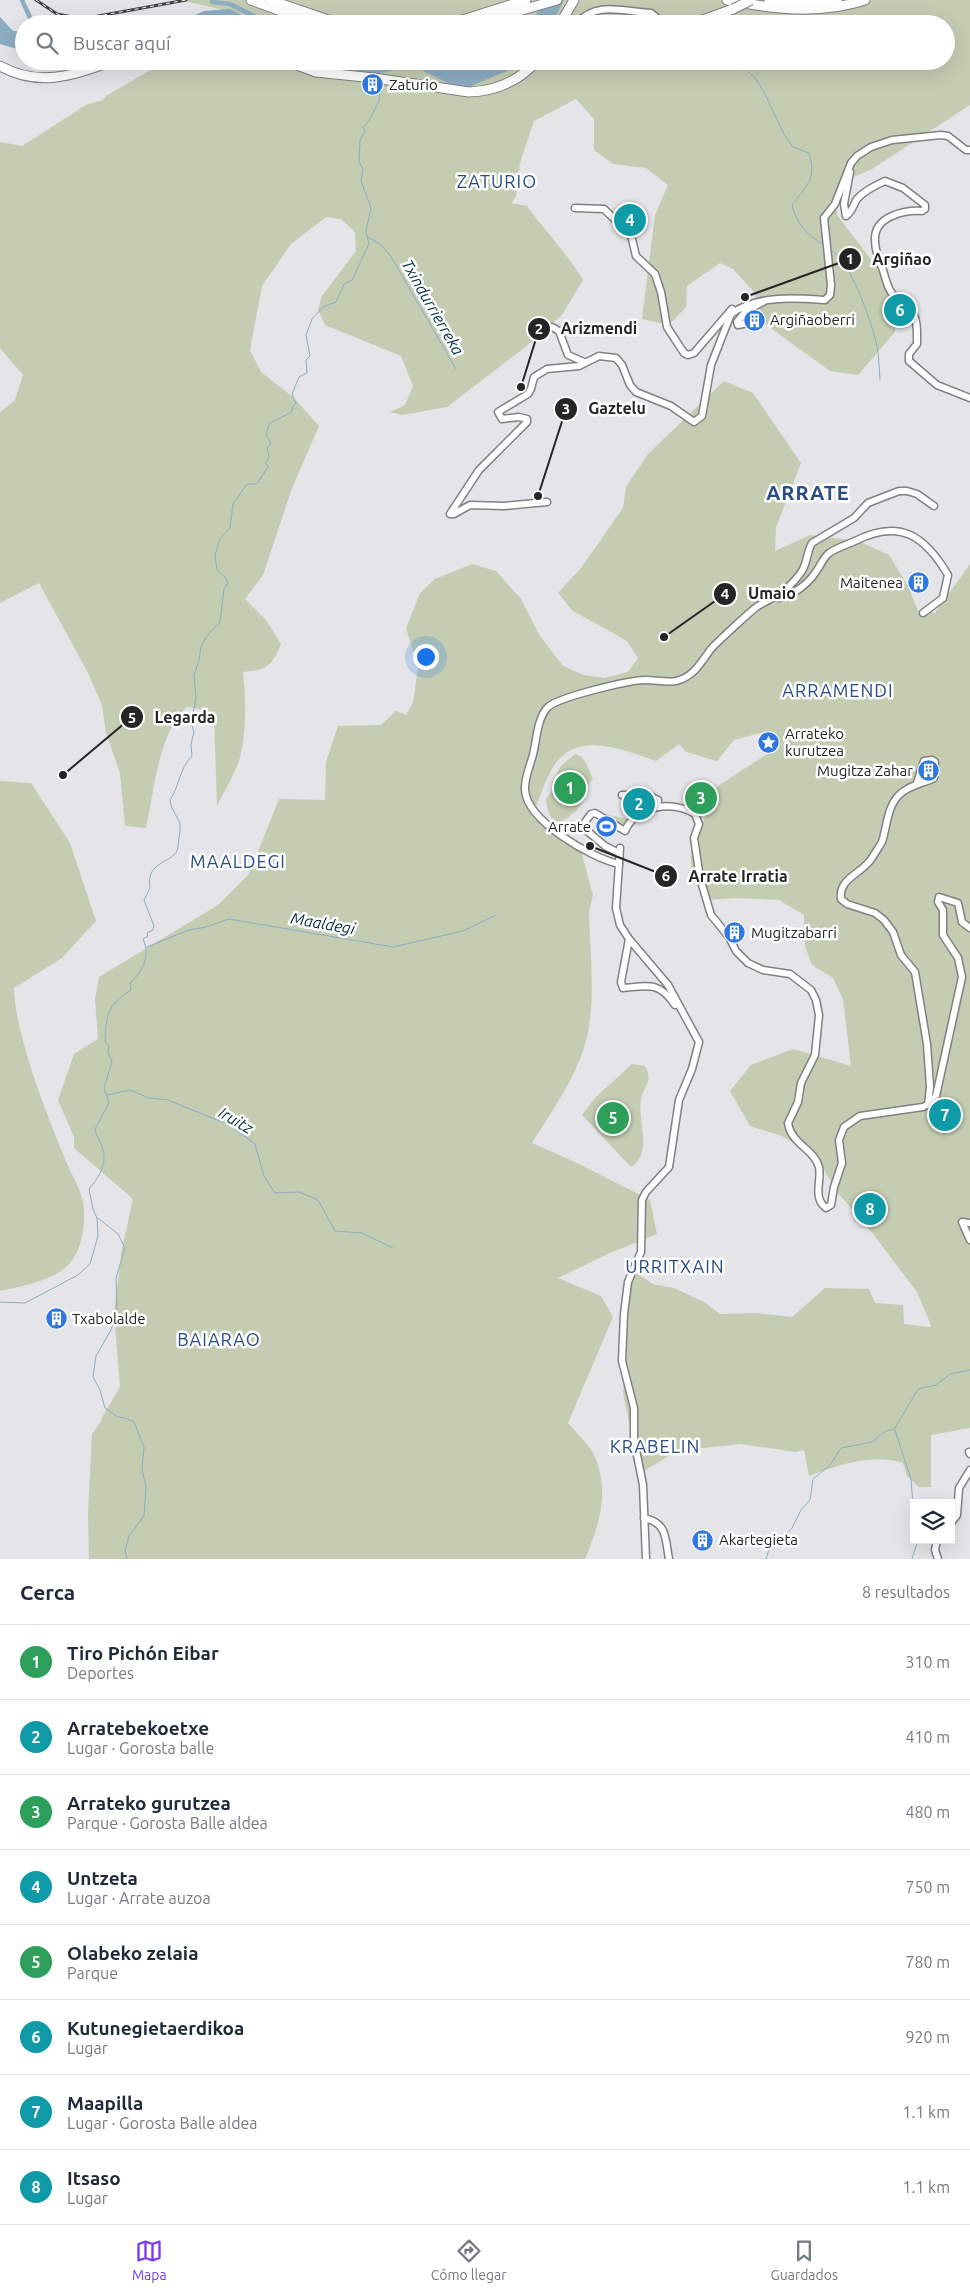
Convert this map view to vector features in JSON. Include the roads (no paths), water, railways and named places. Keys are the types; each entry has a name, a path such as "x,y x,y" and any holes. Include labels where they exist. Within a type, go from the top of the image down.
{"highway":[{"path":"251,0 293,15"},
{"path":"270,0 314,15"},
{"path":"492,15 526,0"},
{"path":"480,15 516,4 557,0"},
{"path":"565,15 574,0"},
{"path":"726,0 783,9 803,10 837,7 865,0"},
{"path":"717,15 751,0"},
{"path":"769,0 810,3 837,0"},
{"path":"0,66 25,77 57,78 84,70"},
{"path":"307,70 469,92 490,90 510,83 528,70"}],"street":[{"path":"584,15 587,12 603,9 651,13 654,15"},
{"path":"548,502 504,506 470,505 454,514 450,514 479,470 527,422 527,419 519,417 502,419 498,412 528,394 532,390 534,377 539,372 562,369 600,356 616,358 622,364 630,385 636,392 671,406 694,422 699,420 703,410 717,346 730,314 764,301 795,298 825,300 829,297 831,285 824,218 835,204 854,160 863,151 892,140 942,135 948,136 966,150 970,150"},
{"path":"850,168 844,204 846,216 851,212 861,195 885,181 903,188 925,205 925,209 922,211 909,210 886,220 876,233 875,240 879,259 890,290 896,299 908,305 915,315 917,344 909,354 910,361 937,385 970,398"},
{"path":"575,208 604,209 631,235 636,256 658,279 667,327 684,353 691,355 694,353 731,310 738,310"},
{"path":"748,323 738,325 737,322 746,311 764,301"},
{"path":"542,330 552,327 559,331 568,355 584,362"},
{"path":"777,597 803,570 812,543 854,518 870,502 904,490 917,494 934,506"},
{"path":"618,864 595,857 546,824 535,813 527,800 525,789 526,777 541,716 549,706 586,692 646,680 663,682 688,676 704,662 711,648 752,610 777,597 790,594 803,586 815,574 822,561 830,552 875,532 892,530 909,533 922,540 935,554 948,575 943,598 923,613"},
{"path":"917,783 899,795 892,804 881,842 870,862 842,884 840,890 841,899 847,904 875,913 884,920 893,932 901,955 915,972 927,1044 930,1087 928,1105"},
{"path":"622,795 653,796 658,805"},
{"path":"646,1559 643,1485 634,1440 634,1408 622,1361 624,1314 628,1282 641,1252 642,1200 646,1192 669,1167 679,1100 699,1048 698,1037 668,985 629,939 620,925 616,908 620,850 592,836 586,830 585,822 591,814 595,813 625,831 635,816 658,805 686,810 695,814 698,818 695,843 708,909 730,937 740,956 757,968 790,974 808,986 814,994 818,1015 815,1055 801,1083 798,1102 788,1123 796,1140 817,1164 819,1172 818,1194 823,1205 829,1208 832,1191 842,1163 839,1140 848,1123 860,1116 928,1105 934,1099 938,1090 962,977 958,958 942,935 943,914 938,902 939,897 958,903 962,922 970,928"},
{"path":"629,939 621,982 623,988 650,986 660,988 688,1022"},
{"path":"970,1223 962,1222 970,1240"},
{"path":"955,1518 957,1515 959,1488 970,1470"},
{"path":"644,1518 655,1520 660,1526 667,1542 669,1559"},
{"path":"936,1544 935,1550 938,1559"}],"water":[{"path":"541,0 564,0 556,15 536,15"},
{"path":"230,9 242,15 195,15 204,11"},
{"path":"0,17 15,31 15,48 0,44"},
{"path":"352,70 396,70 379,73"},
{"path":"421,70 509,70 471,86 454,86"}],"waterway":[{"path":"22,0 29,15"},
{"path":"212,2 230,4 252,15"},
{"path":"747,70 755,78 764,92 784,134 793,147 809,153 812,169 811,176 806,187 792,205 796,218 813,237 824,245"},
{"path":"0,1302 25,1303 78,1275 90,1264 98,1236 97,1218 89,1189 100,1174 104,1162 103,1150 95,1129 109,1103 104,1088 112,1062 108,1052 109,1046 105,1042 106,1024 113,1005 131,990 130,983 139,973 146,957 143,939 148,936 147,933 153,930 154,926 144,900 150,888 152,872 172,856 178,847 180,824 170,800 184,766 192,756 191,744 194,732 191,723 196,698 194,675 201,647 206,637 220,622 224,589 228,583 226,578 217,570 215,555 220,539 230,528 233,504 247,484 257,484 268,467 266,463 269,457 267,448 271,444 266,434 270,423 292,412 292,407 296,404 292,394 299,377 307,373 306,360 310,356 306,335 312,319 323,307 336,302 344,284 352,280 369,244 366,231 371,208 361,181 363,169 359,162 360,140 365,131 363,127 369,121 379,101 381,84"},
{"name":"Txindurrierreka","path":"368,237 380,244 390,255 456,369"},
{"path":"830,249 845,265 858,289 876,343 880,380"},
{"name":"Maaldegi","path":"147,947 189,930 206,927 229,919 393,947 463,931 496,915"},
{"name":"Iruitz","path":"107,1095 130,1090 149,1098 168,1100 229,1125 255,1144 264,1176 275,1193 299,1192 318,1200 335,1231 362,1233 393,1248"},
{"path":"98,1218 118,1234 125,1248 116,1278 117,1310 111,1330 96,1356 93,1377 100,1390 105,1408 118,1417 134,1422 144,1447 142,1470 146,1487 144,1516 129,1536 125,1550 127,1559"},
{"path":"895,1428 918,1389 936,1385 950,1374 970,1370"},
{"path":"766,1559 770,1546 775,1539 784,1537 792,1528 801,1510 810,1500 813,1479 830,1465 841,1448 872,1442 886,1431 895,1429"},
{"path":"895,1430 911,1479 913,1499"},
{"path":"912,1559 917,1544"}],"railway":[{"path":"36,0 57,14 62,15"},
{"path":"104,15 186,0"}],"place":[{"name":"Zaturio","path":"373,85"},
{"name":"Untzeta","path":"630,220"},
{"name":"Argiñao","path":"745,297"},
{"name":"Kutunegietaerdikoa","path":"900,310"},
{"name":"Argiñaoberri","path":"754,320"},
{"name":"Arizmendi","path":"521,387"},
{"name":"Gaztelu","path":"538,496"},
{"name":"Maitenea","path":"919,583"},
{"name":"Umaio","path":"664,637"},
{"name":"Arrateko kurutzea","path":"769,743"},
{"name":"Mugitza Zahar","path":"929,771"},
{"name":"Legarda","path":"63,775"},
{"name":"Tiro Pichón Eibar","path":"570,788"},
{"name":"Arrateko gurutzea","path":"701,798"},
{"name":"Arratebekoetxe","path":"639,804"},
{"name":"Arrate","path":"607,827"},
{"name":"Arrate Irratia","path":"590,846"},
{"name":"Mugitzabarri","path":"735,933"},
{"name":"Maapilla","path":"945,1115"},
{"name":"Olabeko zelaia","path":"613,1118"},
{"name":"Itsaso","path":"870,1209"},
{"name":"Txabolalde","path":"56,1319"},
{"name":"Akartegieta","path":"703,1540"}],"district":[{"name":"ZATURIO","path":"497,182"},
{"name":"ARRATE","path":"808,493"},
{"name":"ARRAMENDI","path":"838,691"},
{"name":"MAALDEGI","path":"238,862"},
{"name":"URRITXAIN","path":"675,1267"},
{"name":"BAIARAO","path":"219,1340"},
{"name":"KRABELIN","path":"655,1447"}]}
